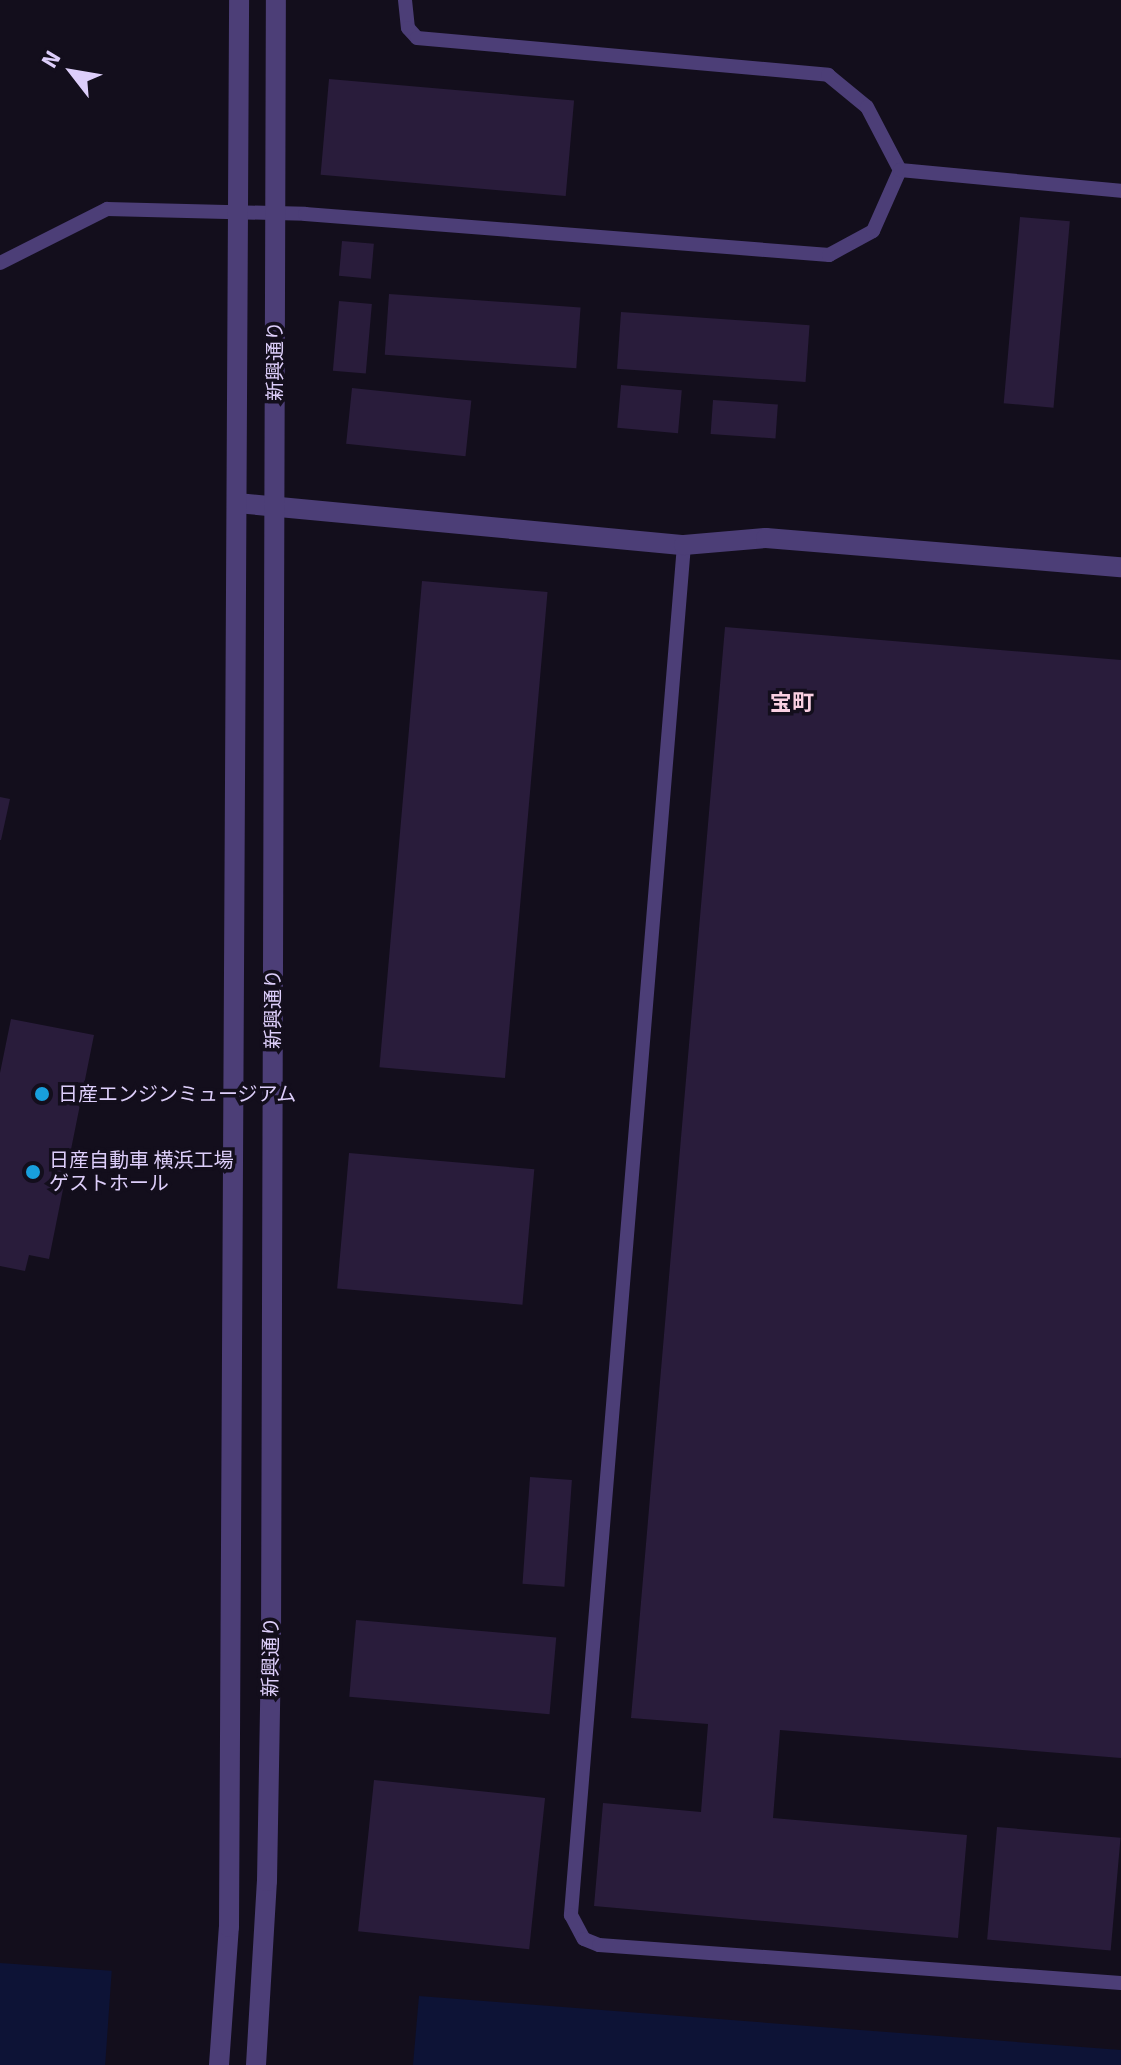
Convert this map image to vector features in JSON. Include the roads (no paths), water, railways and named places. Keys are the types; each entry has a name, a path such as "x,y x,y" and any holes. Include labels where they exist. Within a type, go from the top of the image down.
{"street":[{"name":"新興通り","path":"219,2065 229,1927 239,0"},
{"name":"新興通り","path":"256,2065 267,1881 271,1642 276,0"},
{"path":"237,503 274,504 684,545 766,538 1121,567"}],"lane":[{"path":"405,0 408,28 417,38 828,75 867,107 900,170"},
{"path":"0,263 107,209 276,213 829,255 873,231 900,170"},
{"path":"900,170 1121,191"},
{"path":"684,545 571,1915 584,1939 599,1945 1121,1983"}],"water":[{"path":"0,1963 112,1971 105,2065 0,2065"},
{"path":"419,1996 1121,2050 1121,2065 413,2065"}],"place":[{"name":"日産エンジンミュージアム","path":"42,1094"},
{"name":"日産自動車 横浜工場 ゲストホール","path":"33,1172"}],"district":[{"name":"宝町","path":"792,703"}]}
